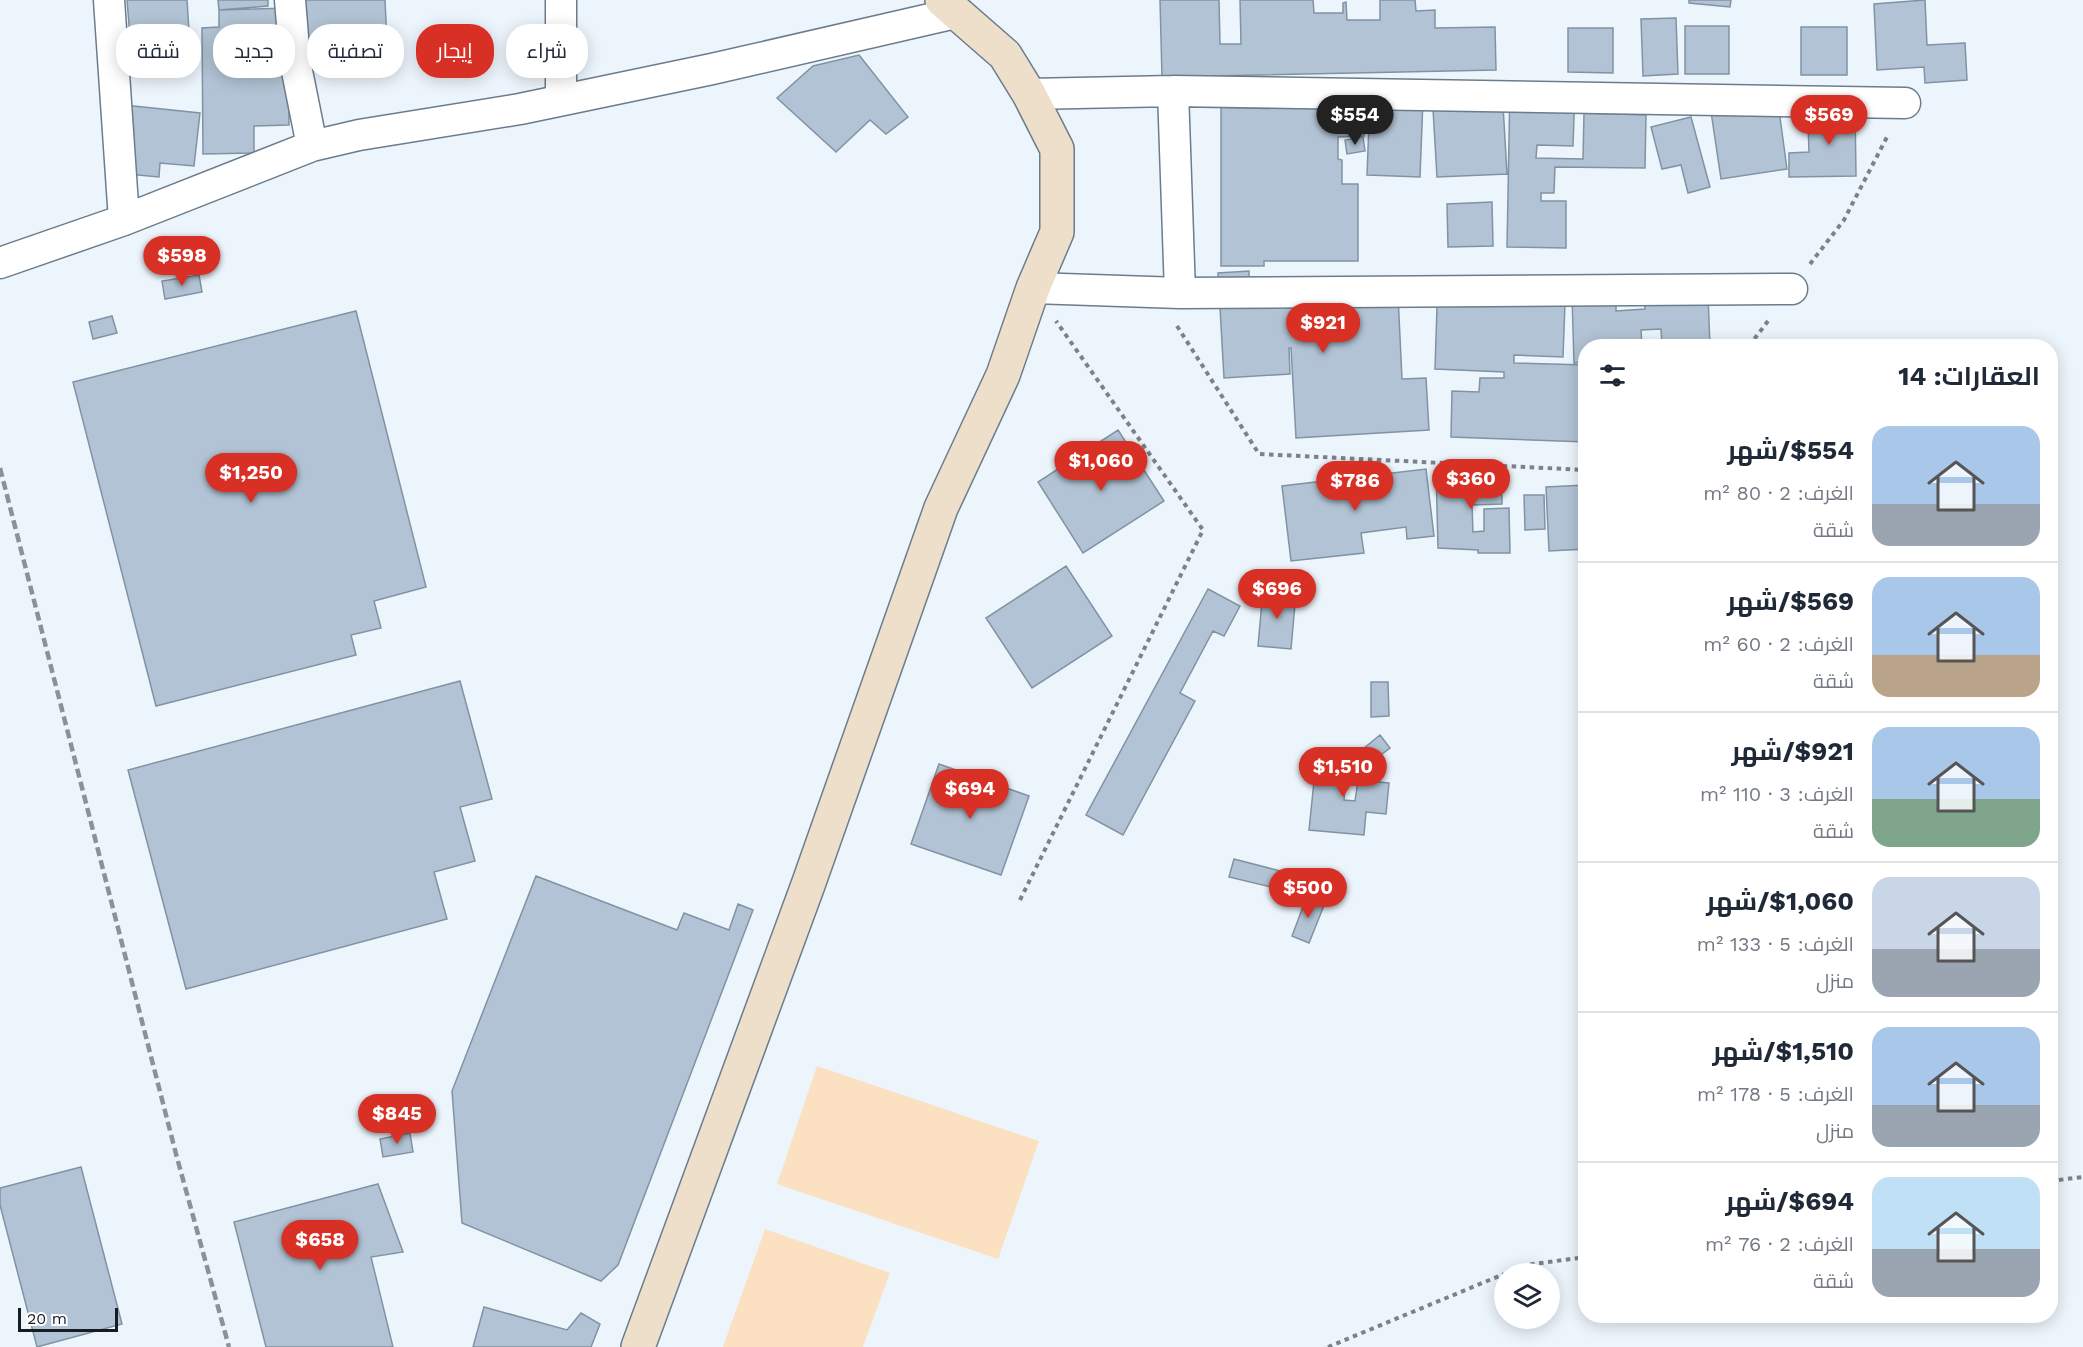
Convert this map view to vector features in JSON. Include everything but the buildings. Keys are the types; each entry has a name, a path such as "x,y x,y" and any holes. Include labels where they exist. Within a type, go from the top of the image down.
{"street":[{"path":"109,0 124,220"},
{"path":"290,0 295,61 312,146"},
{"path":"561,0 561,100"},
{"path":"0,264 124,220 312,146 359,135 520,109 712,69 949,7 1005,55 1029,94 1057,149 1057,232 1033,288 1003,375 940,508 804,897 638,1347"},
{"path":"1029,94 1173,90 1905,103"},
{"path":"1168,293 1173,90"},
{"path":"1033,288 1168,293 1792,290"}],"path":[{"path":"1754,339 1844,220 1905,103"},
{"path":"1020,900 1203,530 1033,288"},
{"path":"1168,293 1259,454 1578,470"},
{"path":"2058,1180 2083,1177"},
{"path":"1541,1263 1578,1258"},
{"path":"1328,1347 1494,1279"}],"shaded area":[{"path":"817,1066 1039,1141 998,1259 777,1184"},
{"path":"765,1229 890,1273 863,1347 723,1347"}],"railway":[{"path":"0,468 176,1154 229,1347"}]}
